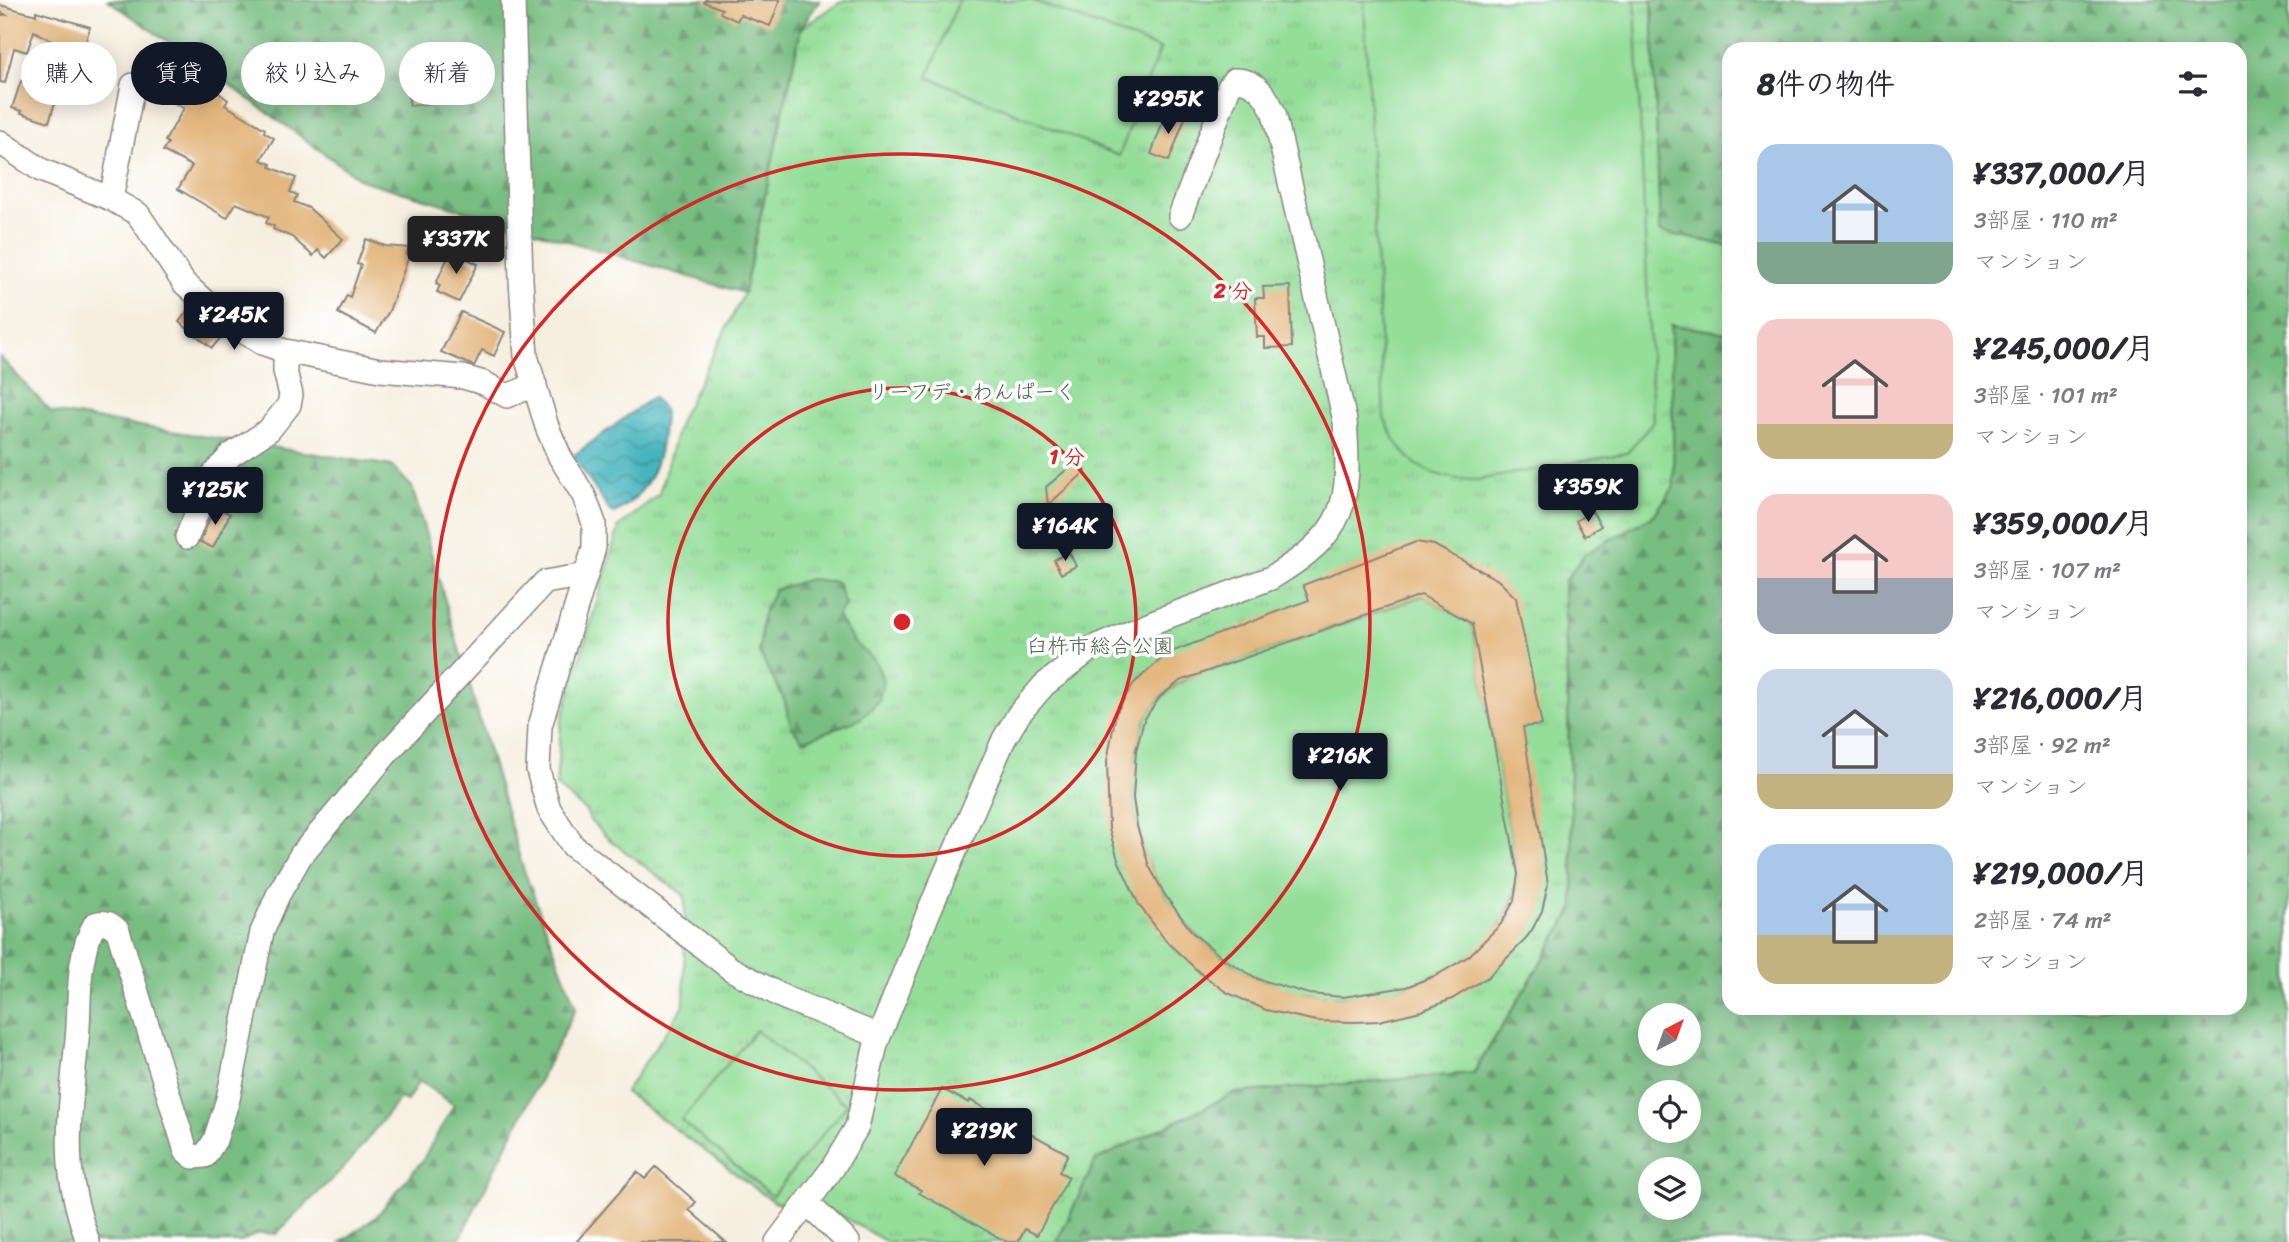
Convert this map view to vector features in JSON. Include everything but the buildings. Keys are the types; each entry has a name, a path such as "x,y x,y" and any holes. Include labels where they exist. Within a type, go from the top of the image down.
{"street":[{"path":"513,0 521,280 526,356 547,427 560,457 584,496 594,523 594,548 540,726 538,770 549,809 573,846 731,969 785,998 878,1036"},
{"path":"777,1242 832,1169 857,1127 878,1036 1004,738 1019,714 1044,685 1092,648 1271,578 1300,560 1328,532 1341,512 1346,496 1348,468 1345,421 1274,113 1261,89 1242,80 1234,80 1228,87 1180,216"},
{"path":"111,199 131,95"},
{"path":"0,142 41,170 111,199 138,215 184,283 225,320 262,343 285,351 380,370 463,377 484,383 507,396 535,385"},
{"path":"187,537 196,518 205,486 211,477 231,455 269,430 289,405 291,395 285,371 285,351"},
{"path":"88,1242 77,1212 70,1163 72,1079 80,984 86,945 95,924 111,924 118,932 186,1151 193,1157 205,1156 215,1140 229,1099 262,932 278,895 301,855 387,753 545,582 586,575"},
{"path":"807,1203 848,1242"}],"green space":[{"path":"108,0 820,0 801,28 744,293 361,180 258,105 385,105 385,42 241,42 241,93 227,83 227,42 168,42"},
{"name":"臼杵市総合公園","path":"844,0 1652,0 1660,232 1722,245 1722,332 1671,325 1674,487 1654,515 1585,554 1564,582 1574,909 1473,1073 1235,1093 1096,1160 1057,1242 887,1242 836,1213 774,1202 625,1092 684,1005 685,896 611,841 591,822 586,811 556,786 561,723 619,527 659,494 680,420 744,293 801,28"},
{"path":"959,0 1031,0 1160,49 1119,156 928,77"},
{"path":"1364,0 1635,0 1653,422 1627,453 1477,480 1430,472 1418,466 1399,447 1384,417"},
{"path":"1652,0 2289,0 2289,1242 1057,1242 1096,1160 1235,1093 1474,1073 1574,908 1564,582 1585,554 1654,515 1674,487 1671,325 1722,332 1722,1015 2247,1015 2247,42 1722,42 1722,245 1660,232"},
{"path":"0,357 51,412 392,466 412,487 522,865 576,1008 458,1242 341,1242 376,1217 422,1161 454,1105 419,1081 407,1101 400,1098 349,1162 276,1234 259,1233 240,1242 0,1242"},
{"path":"810,579 837,582 845,605 837,615 853,641 876,662 883,680 879,701 860,719 803,741 791,726 784,699 759,653 763,614 774,590"},
{"path":"1423,596 1469,622 1473,629 1518,874 1510,905 1495,932 1473,953 1445,971 1407,986 1369,995 1330,996 1293,990 1258,978 1225,959 1195,933 1169,901 1152,871 1140,839 1134,806 1134,771 1143,725 1157,702 1167,692 1195,675"},
{"path":"756,1030 847,1105 772,1196 681,1120"}],"water":[{"path":"653,397 664,411 654,470 639,494 614,513 609,510 573,456"}],"park label":[{"name":"リーフデ・わんぱーく","path":"972,392"}]}
